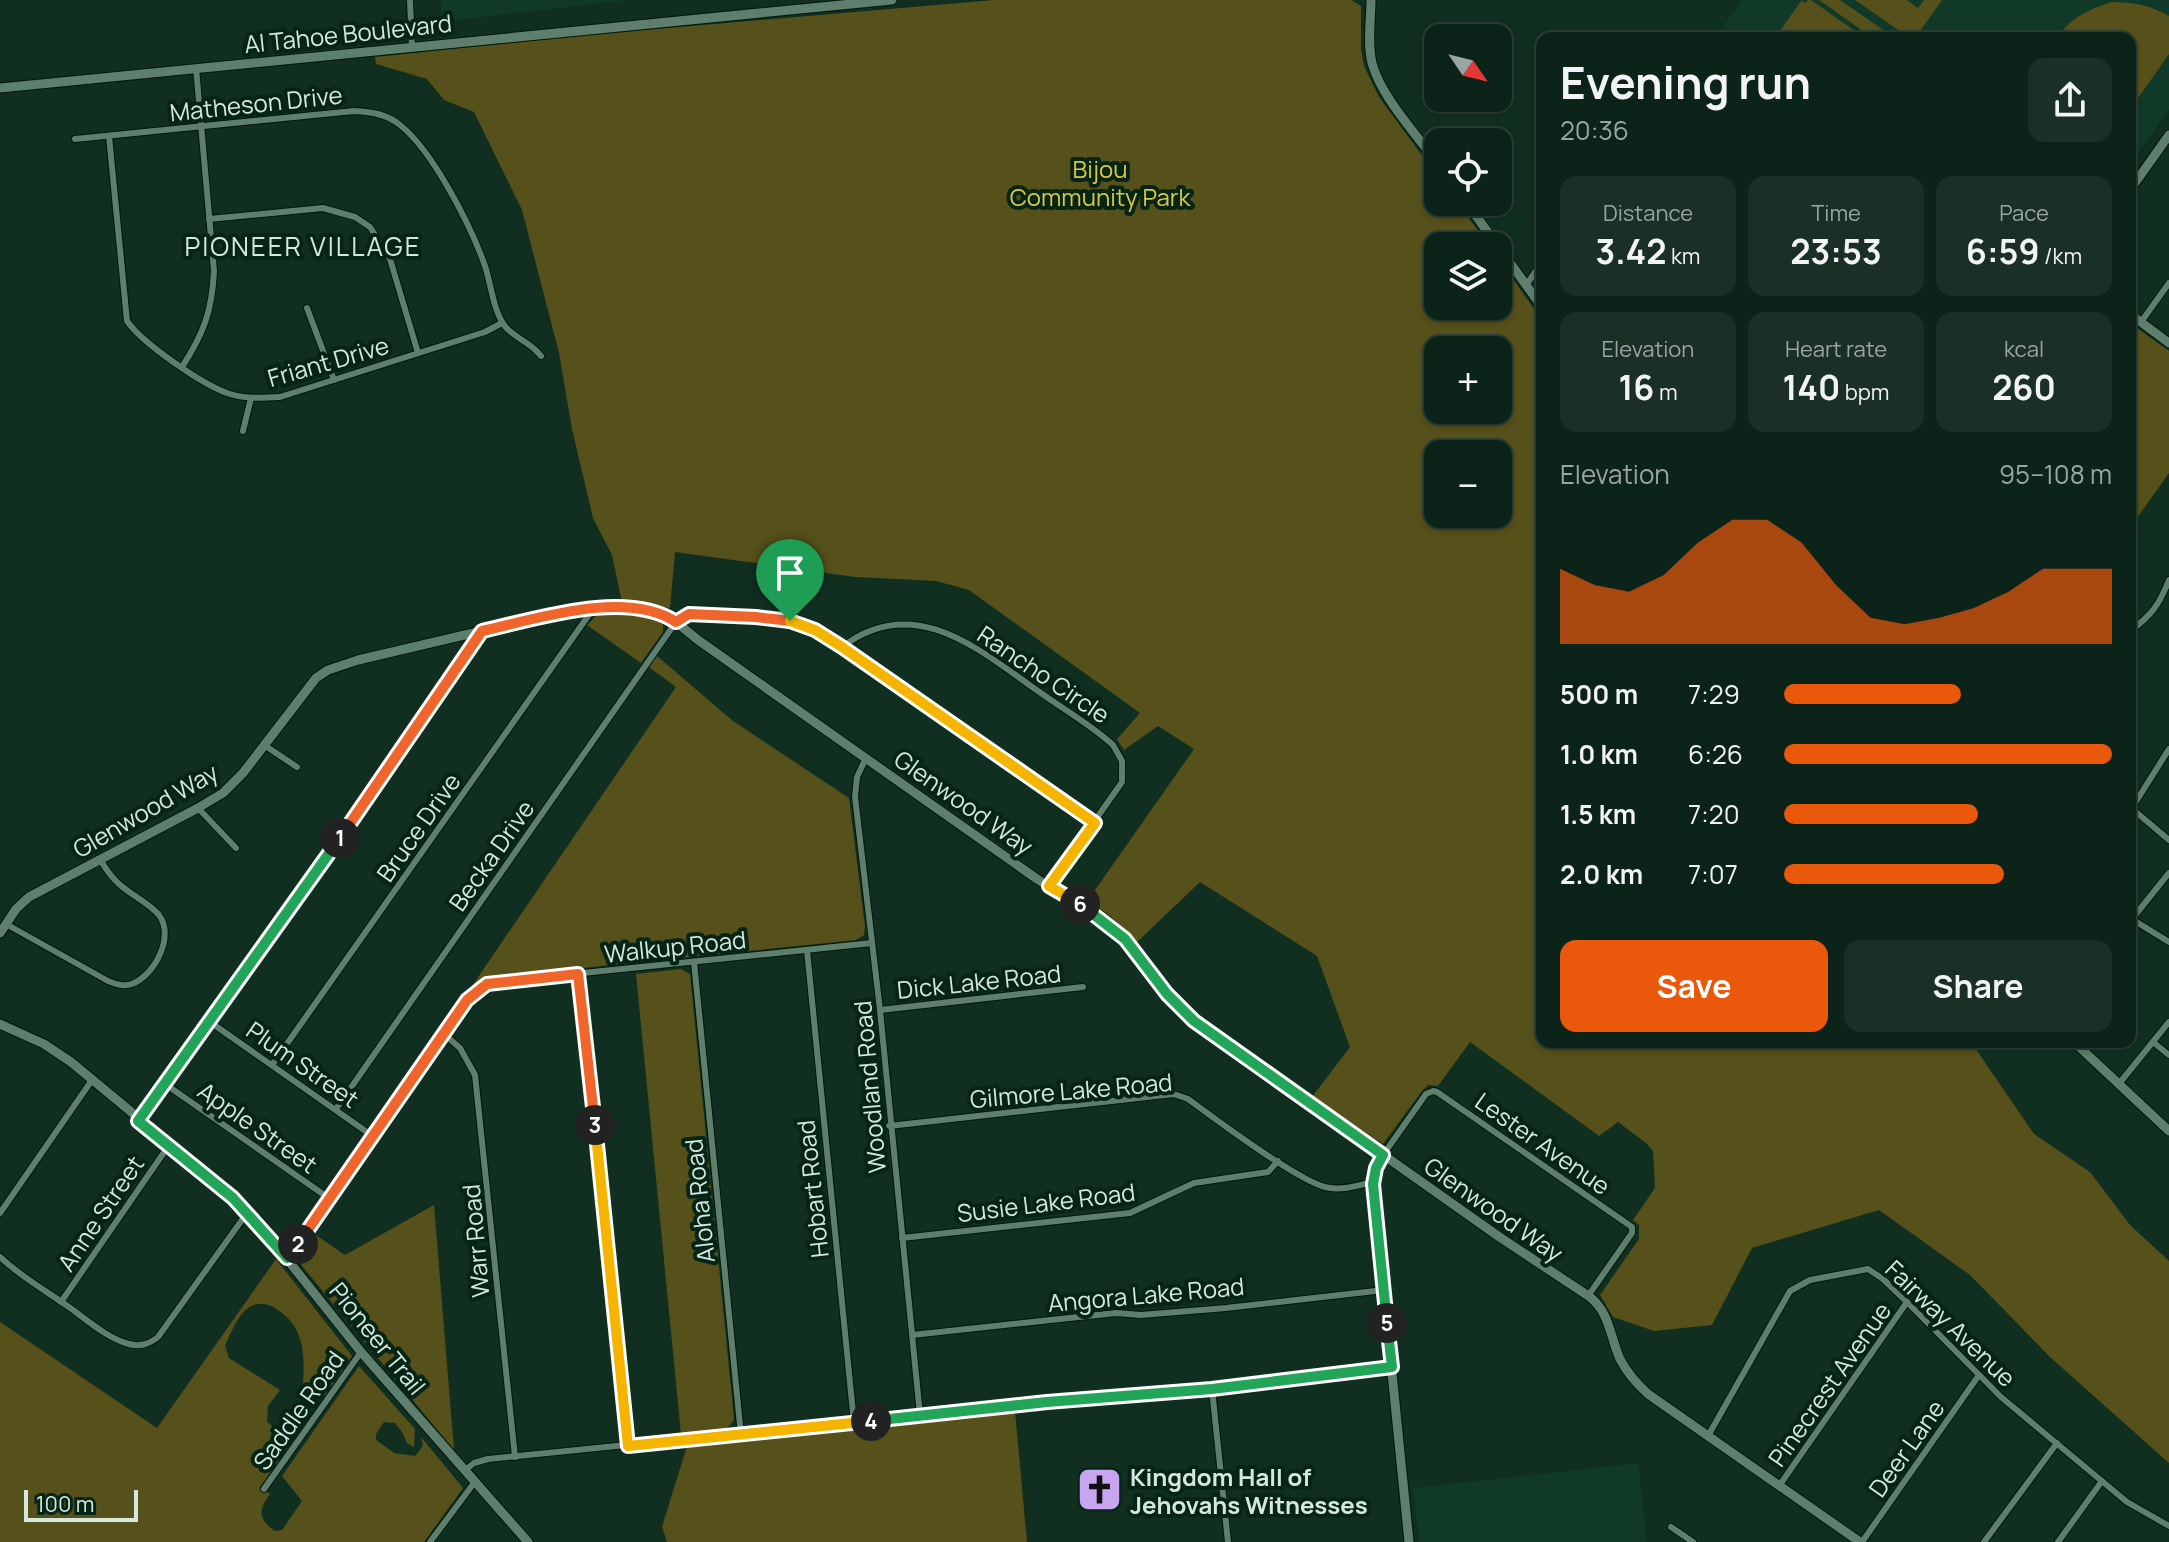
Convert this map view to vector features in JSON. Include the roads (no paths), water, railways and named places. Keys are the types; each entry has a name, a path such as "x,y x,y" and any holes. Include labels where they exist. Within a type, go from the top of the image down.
{"street":[{"path":"410,0 412,48"},
{"name":"Al Tahoe Boulevard","path":"0,88 892,0"},
{"path":"1371,0 1370,51 1376,74 1424,144"},
{"path":"182,367 202,335 210,315 214,271 196,68"},
{"name":"Matheson Drive","path":"75,139 354,111 371,112 398,123 432,163 467,225 484,265 502,323"},
{"path":"2136,182 2169,135"},
{"name":"Friant Drive","path":"109,136 127,321 140,337 213,387 251,398 280,397 485,332 502,323"},
{"path":"209,219 323,208 355,217 370,227 390,259 418,353"},
{"path":"1476,216 1536,298"},
{"path":"1527,284 1536,271"},
{"path":"2141,322 2169,283"},
{"path":"307,308 334,380"},
{"path":"2136,318 2169,343"},
{"path":"502,323 530,343 541,356"},
{"path":"243,431 251,398"},
{"path":"2136,626 2159,604 2169,580"},
{"path":"2159,604 2169,609"},
{"name":"Glenwood Way","path":"0,933 29,897 198,808 233,784 306,687 328,670 482,631 593,609 650,611 676,622 1114,929 1167,994 1194,1021 1588,1296 1602,1309 1621,1361 1648,1394 1861,1542"},
{"name":"Bruce Drive","path":"272,1065 593,609"},
{"path":"676,622 689,614 776,619 815,630 1095,823"},
{"name":"Becka Drive","path":"336,1109 676,622"},
{"name":"Rancho Circle","path":"842,647 865,631 896,624 936,629 975,647 1106,739 1117,751 1124,768 1122,782 1049,886"},
{"path":"138,1121 384,775 482,631"},
{"path":"264,745 297,767"},
{"path":"2136,800 2169,749"},
{"name":"Woodland Road","path":"866,758 857,777 855,797 880,1010 889,1126 920,1415"},
{"path":"198,808 236,848"},
{"path":"2136,812 2169,840"},
{"path":"6,924 108,981 120,985 133,983 146,974 157,959 165,941 164,928 159,916 118,883 100,859"},
{"path":"2136,912 2169,873"},
{"path":"2136,921 2166,940 2169,931"},
{"name":"Walkup Road","path":"287,1258 473,993 487,984 872,943"},
{"name":"Hobart Road","path":"807,950 854,1423"},
{"name":"Aloha Road","path":"694,962 741,1435"},
{"path":"578,974 628,1446"},
{"name":"Dick Lake Road","path":"880,1010 1083,987"},
{"name":"Plum Street","path":"210,1022 374,1137"},
{"path":"2118,1085 2169,1022"},
{"name":"Pioneer Trail","path":"2,1028 44,1044 92,1080 138,1121 211,1178 247,1213 361,1352 528,1542"},
{"name":"Warr Road","path":"444,1034 460,1048 475,1075 515,1457"},
{"path":"2153,1042 2169,1055"},
{"path":"2080,1048 2169,1131"},
{"path":"0,1213 92,1080"},
{"name":"Apple Street","path":"165,1084 330,1199"},
{"name":"Lester Avenue","path":"1383,1155 1430,1092 1437,1092 1633,1230 1588,1296"},
{"name":"Gilmore Lake Road","path":"889,1126 1174,1094 1188,1099 1310,1181 1329,1188 1373,1182"},
{"name":"Anne Street","path":"61,1302 169,1145"},
{"path":"1383,1155 1373,1182 1409,1542"},
{"name":"Susie Lake Road","path":"902,1238 1130,1213 1194,1183 1268,1172 1278,1161"},
{"path":"0,1257 118,1340 139,1346 149,1344 166,1327 247,1213"},
{"name":"Fairway Avenue","path":"1708,1436 1780,1304 1797,1286 1868,1269 1907,1302 1979,1375 2057,1443 2127,1502 2169,1526"},
{"name":"Angora Lake Road","path":"912,1335 1116,1313 1141,1315 1226,1308 1384,1290"},
{"name":"Pinecrest Avenue","path":"1779,1486 1907,1302"},
{"name":"Saddle Road","path":"264,1489 361,1352"},
{"path":"464,1471 480,1460 1212,1389 1392,1367"},
{"name":"Deer Lane","path":"1861,1542 1979,1375"},
{"path":"1212,1389 1228,1542"},
{"path":"1984,1542 2057,1443"},
{"path":"2058,1542 2102,1481"},
{"path":"430,1542 474,1483"},
{"path":"1671,1527 1693,1542"}],"place":[{"name":"Kingdom Hall of Jehovahs Witnesses","path":"1099,1490"}],"district":[{"name":"PIONEER VILLAGE","path":"303,246"}],"park label":[{"name":"Bijou Community Park","path":"1100,182"}]}
